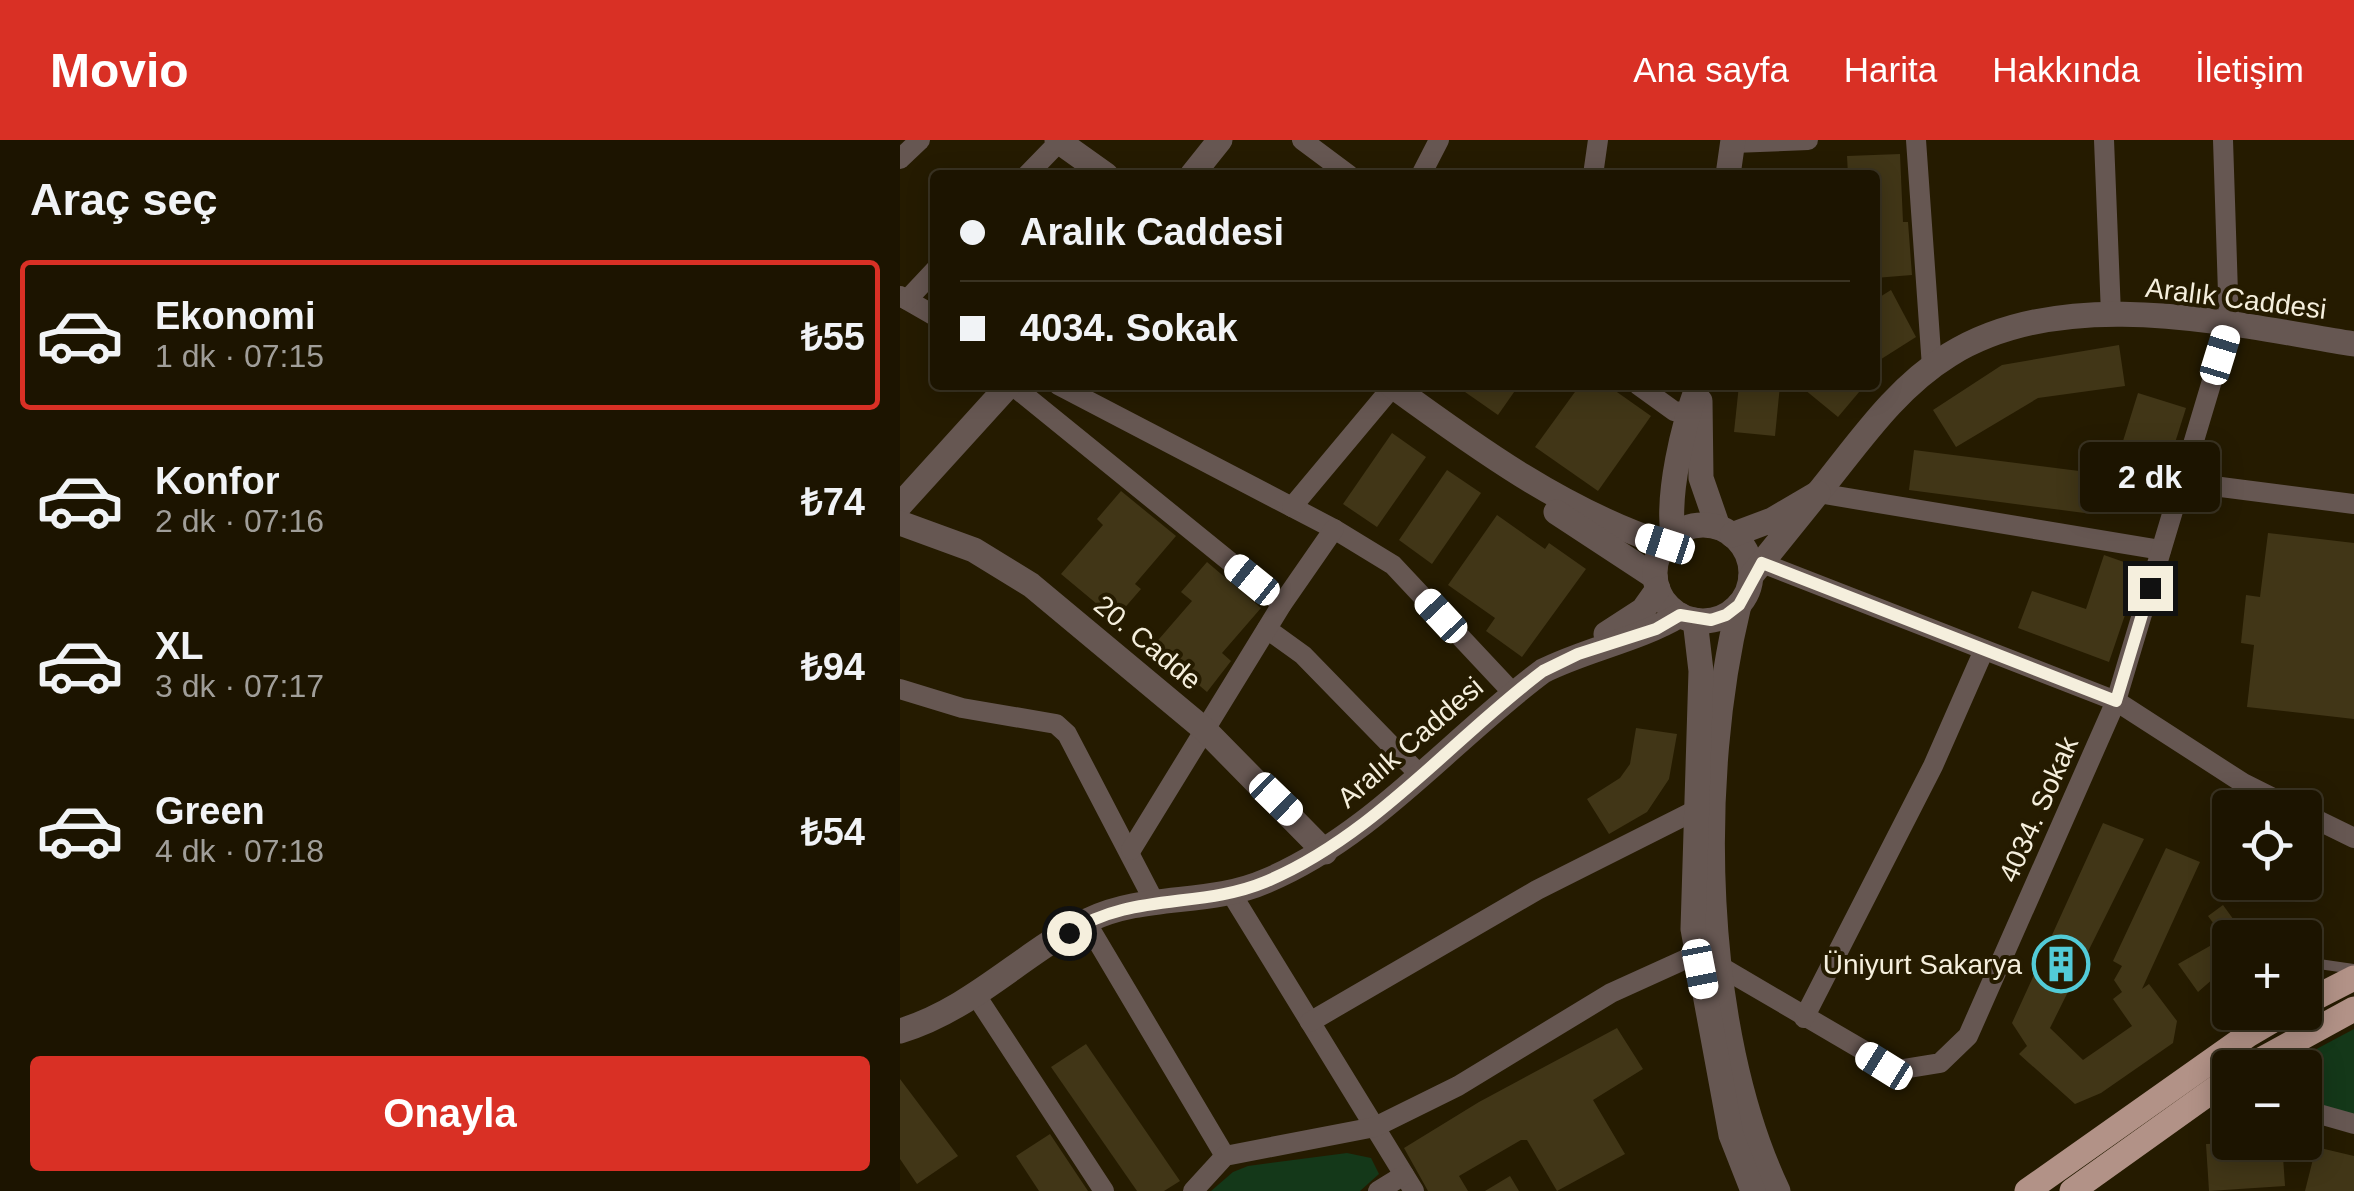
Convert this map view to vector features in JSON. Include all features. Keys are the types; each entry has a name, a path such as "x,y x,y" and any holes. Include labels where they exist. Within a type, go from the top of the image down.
{"main road":[{"path":"2322,994 2354,978"},
{"path":"2255,1050 2354,1009"},
{"path":"2247,1050 2269,1030"},
{"path":"2027,1191 2212,1074"},
{"path":"2072,1191 2212,1094"}],"street":[{"path":"900,159 920,140"},
{"path":"1196,170 1220,140"},
{"path":"1302,140 1342,170"},
{"path":"1424,170 1440,140"},
{"path":"1594,170 1598,140"},
{"path":"1729,170 1733,142 1808,140"},
{"path":"1916,140 1932,367"},
{"path":"2104,140 2110,314"},
{"name":"4034. Sokak","path":"1721,967 1897,1070 1940,1063 1968,1036 2116,701 2229,324 2224,140"},
{"path":"1032,170 1058,141 1099,170"},
{"path":"930,274 903,298 930,313"},
{"name":"Aralık Caddesi","path":"1757,570 1888,405 1952,352 2024,324 2110,314 2166,315 2354,344"},
{"path":"900,505 1005,390"},
{"path":"1016,390 1282,604"},
{"path":"1068,390 1334,529 1393,565 1513,693"},
{"path":"1292,507 1388,390"},
{"path":"1399,390 1466,440 1501,473 1657,583"},
{"path":"1645,390 1674,411 1688,412"},
{"path":"1669,540 1688,412 1696,390"},
{"path":"1698,390 1701,478 1725,531 1743,546 1757,570 2116,701 2255,790"},
{"path":"1466,440 1518,468 1569,505 1614,527 1669,540"},
{"path":"2182,482 2354,504"},
{"path":"1739,605 1726,615 1688,618 1668,606 1657,583 1656,562 1669,540 1687,528 1725,531 1772,520 1818,493 2161,550"},
{"name":"20. Cadde","path":"900,523 974,550 1031,584 1205,730 1325,852"},
{"path":"1131,850 1282,604 1334,529"},
{"path":"1757,570 1739,605 1722,692 1713,910 1737,1062 1761,1156 1778,1191"},
{"name":"Aralık Caddesi","path":"900,1031 933,1021 1086,922 1121,907 1231,893 1325,852 1513,693 1643,610 1657,583"},
{"path":"1688,618 1701,670 1693,929 1732,1134 1753,1191"},
{"name":"Aralık Caddesi","path":"1578,654 1688,618"},
{"path":"1267,629 1303,655 1419,774"},
{"path":"1804,1018 1933,766 1984,650"},
{"path":"900,689 978,712 1056,724 1067,734 1131,850 1154,901"},
{"path":"1310,1022 1537,890 1696,810"},
{"path":"2322,822 2354,838"},
{"path":"1231,893 1409,1183 1378,1191"},
{"path":"1086,922 1225,1156"},
{"path":"1193,1191 1225,1156 1374,1127 1458,1086 1611,993 1697,954"},
{"path":"977,996 1104,1191"},
{"path":"2322,1115 2354,1124"}],"lane":[{"path":"2322,964 2354,969"}],"green space":[{"path":"2354,1029 2354,1117 2322,1109 2322,1050 2315,1050"},
{"path":"1347,1153 1371,1158 1379,1174 1360,1191 1211,1191 1233,1172 1248,1166"}],"building":[{"path":"1900,154 1903,222 1908,222 1912,275 1880,278 1880,170 1848,170 1847,156"},
{"path":"1891,290 1916,337 1880,360 1880,297"},
{"path":"2119,345 2125,386 2038,398 1956,447 1933,410 2002,365"},
{"path":"1462,390 1516,390 1498,415"},
{"path":"1576,390 1614,390 1651,416 1598,491 1535,447"},
{"path":"1738,390 1780,390 1775,436 1734,432"},
{"path":"1805,390 1861,390 1838,417"},
{"path":"2138,393 2186,408 2162,484 2113,473"},
{"path":"1392,433 1426,457 1377,527 1343,504"},
{"path":"1914,450 2095,473 2092,514 1909,490"},
{"path":"1447,470 1481,493 1432,564 1399,540"},
{"path":"1121,491 1176,536 1135,584 1141,589 1115,619 1061,574 1103,525 1097,519"},
{"path":"1497,515 1545,549 1549,543 1586,569 1522,657 1486,631 1495,618 1448,585"},
{"path":"2268,533 2354,543 2354,719 2247,707 2254,645 2241,643 2246,595 2260,597"},
{"path":"2104,555 2141,568 2109,662 2018,628 2032,591 2086,609"},
{"path":"1207,562 1261,608 1222,653 1231,661 1207,692 1153,646 1192,601 1181,592"},
{"path":"1636,728 1677,734 1669,779 1647,812 1609,834 1587,799 1620,778 1630,764"},
{"name":"Üniyurt Sakarya","path":"2103,823 2144,839 2050,1028 2083,1060 2132,1026 2113,999 2122,992 2114,980 2122,966 2113,961 2166,848 2200,862 2142,989 2149,984 2177,1021 2173,1043 2101,1093 2075,1104 2019,1054 2027,1046 2012,1023"},
{"path":"2223,905 2234,920 2212,922 2208,916"},
{"path":"2212,945 2212,980 2198,992 2178,964"},
{"path":"1617,1028 1643,1069 1593,1100 1625,1154 1557,1191 1527,1140 1521,1140 1459,1176 1468,1191 1428,1191 1404,1148 1479,1102"},
{"path":"1086,1044 1180,1181 1164,1191 1137,1191 1051,1067"},
{"path":"900,1079 958,1156 917,1184 900,1159"},
{"path":"1050,1134 1088,1191 1039,1191 1016,1156"},
{"path":"2206,1144 2212,1144 2212,1160 2283,1160 2285,1186 2209,1191"},
{"path":"2322,1148 2354,1156 2354,1191 2305,1191 2313,1160 2322,1160"},
{"path":"1510,1176 1519,1191 1485,1191"}],"place":[{"name":"Üniyurt Sakarya","path":"2061,964"}],"route":[{"path":"1069,933 1121,907 1231,893 1265,882 1325,852 1350,835 1501,701 1543,671 1578,654 1656,629 1680,615 1696,620 1726,615 1739,605 1751,576 1762,563 2116,701 2150,588"}]}
